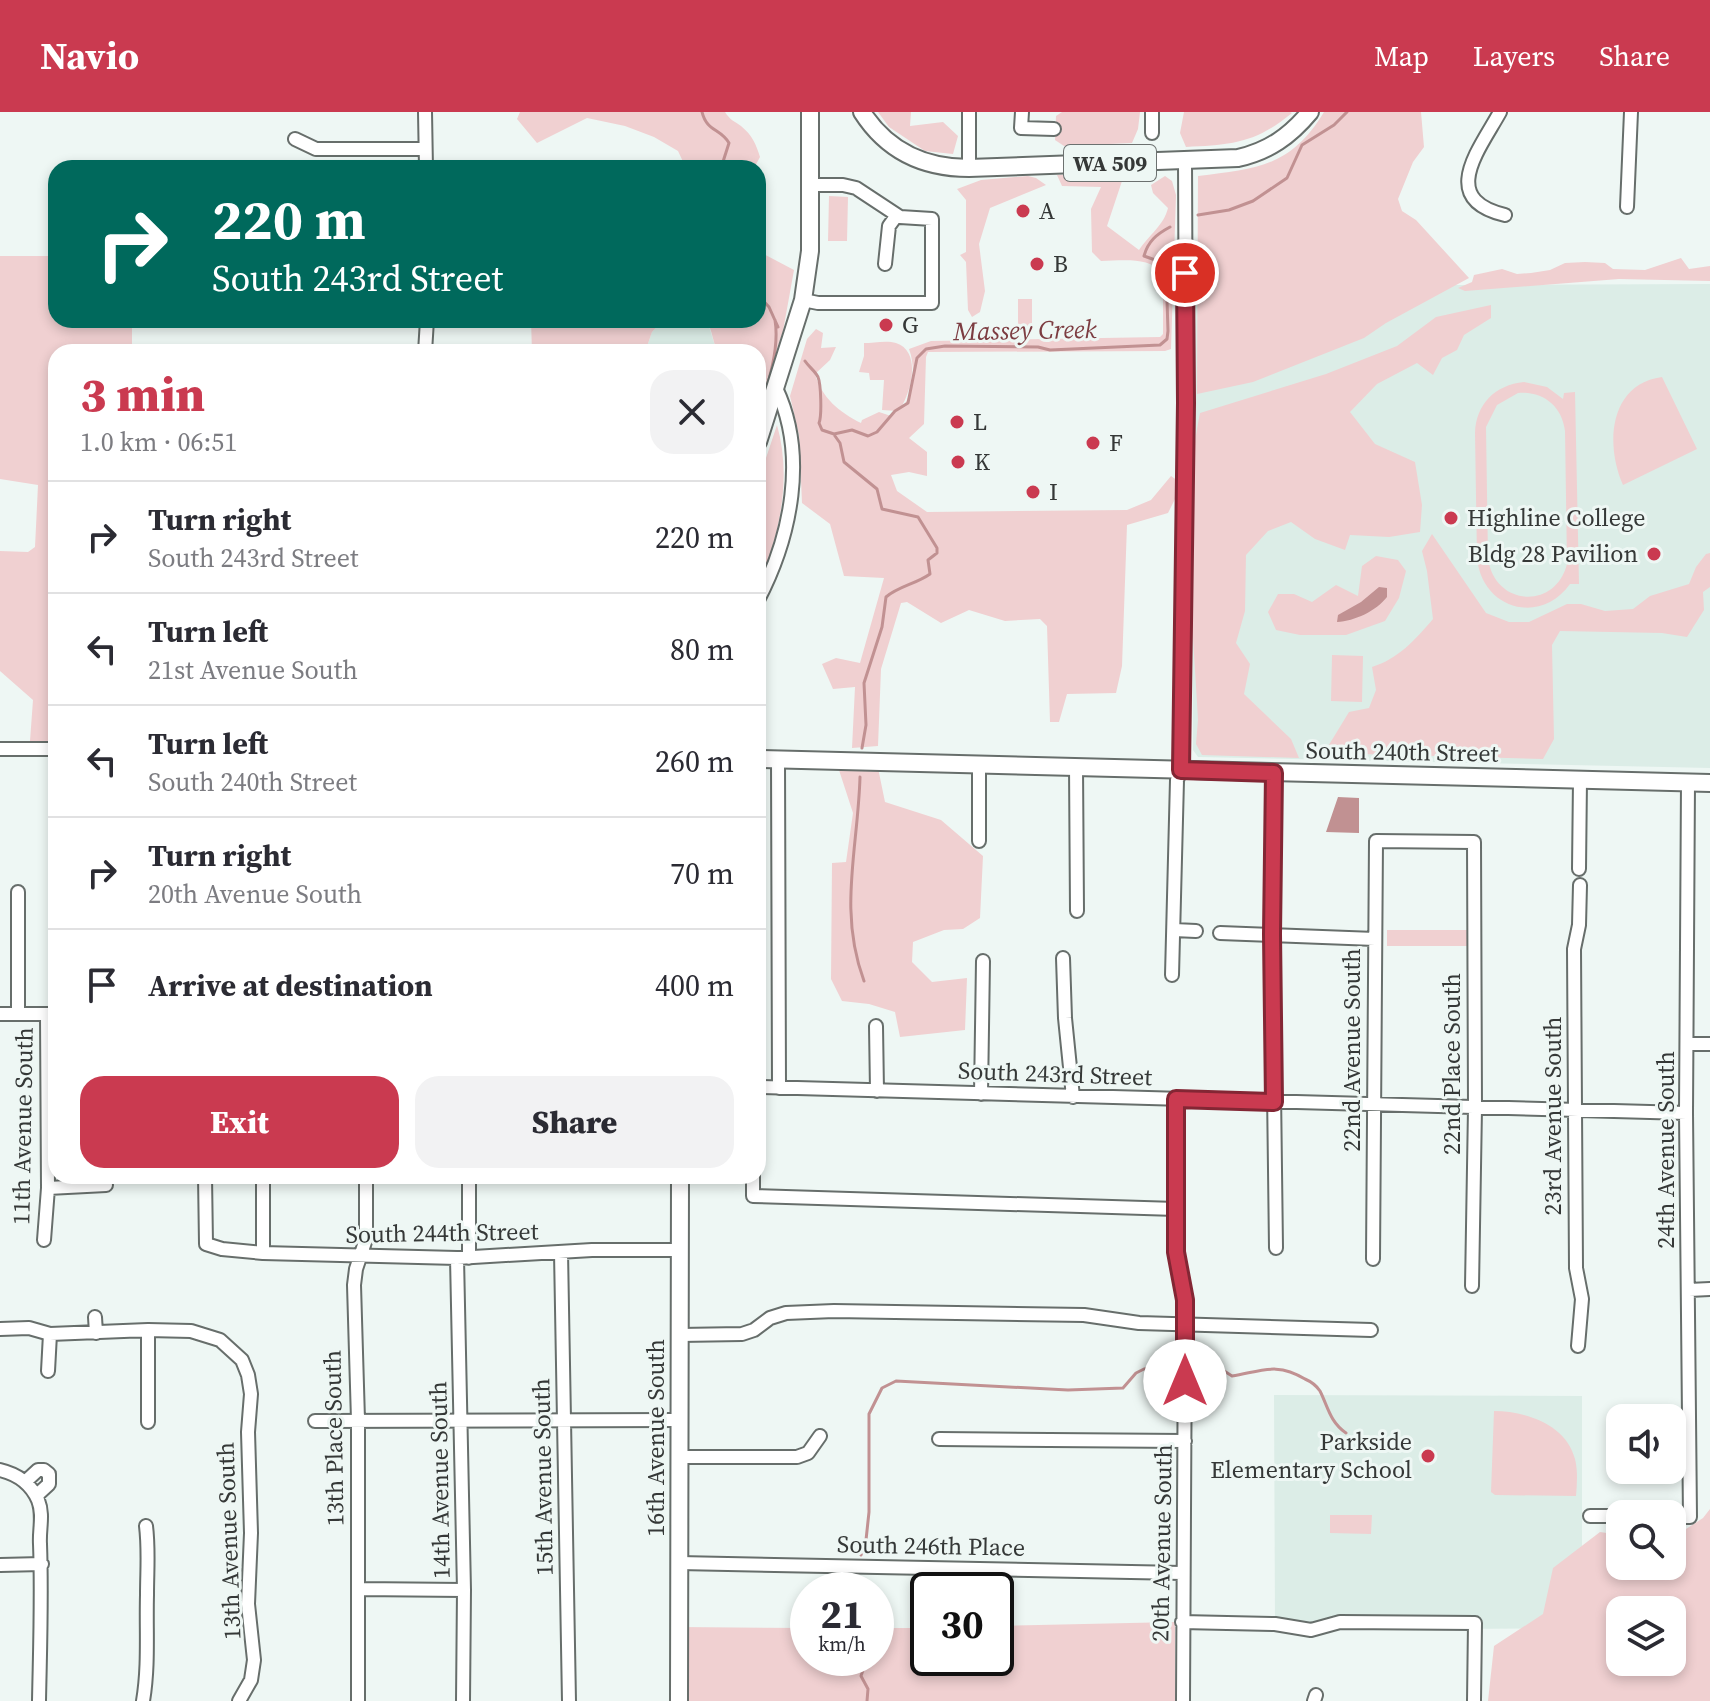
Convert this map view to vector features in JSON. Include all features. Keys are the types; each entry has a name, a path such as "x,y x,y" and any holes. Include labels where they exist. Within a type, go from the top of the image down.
{"main road":[{"path":"766,418 803,300 810,251 810,112"},
{"name":"WA 509","path":"862,112 881,136 912,157 936,166 969,168 1229,159 1264,150 1286,136 1310,112"},
{"name":"South 240th Street","path":"766,759 1710,783"},
{"name":"16th Avenue South","path":"679,1701 680,1184"}],"street":[{"path":"425,112 426,160"},
{"path":"969,112 969,168"},
{"path":"1022,112 1021,128 1054,129"},
{"path":"1152,112 1152,133"},
{"path":"1500,112 1471,164 1467,179 1468,190 1477,205 1505,215"},
{"path":"1627,207 1631,112"},
{"path":"295,139 316,149 425,149"},
{"path":"1172,975 1177,780 1181,770 1186,403 1185,161"},
{"path":"803,300 932,303 932,219 905,219 856,188 810,185"},
{"path":"885,264 889,226 897,215"},
{"path":"766,581 780,547 792,491 789,434 782,400 776,388"},
{"path":"0,749 48,749"},
{"path":"778,760 779,1088"},
{"path":"979,765 979,841"},
{"path":"1076,766 1077,911"},
{"path":"1274,773 1272,934 1276,1248"},
{"path":"1579,869 1580,780"},
{"name":"24th Avenue South","path":"1686,1517 1690,1517 1686,1113 1688,782"},
{"name":"22nd Avenue South","path":"1373,1259 1376,841 1474,842"},
{"name":"22nd Place South","path":"1472,1286 1474,842"},
{"name":"23rd Avenue South","path":"1578,1346 1582,1299 1576,1268 1574,949 1579,925 1580,885"},
{"name":"11th Avenue South","path":"18,892 18,1014"},
{"path":"1174,930 1196,931"},
{"path":"1220,933 1375,939"},
{"path":"1063,958 1073,1097"},
{"path":"981,1094 983,961"},
{"path":"0,1014 48,1014"},
{"path":"876,1026 877,1091"},
{"path":"1687,1044 1710,1044"},
{"name":"South 243rd Street","path":"766,1087 1686,1113"},
{"name":"20th Avenue South","path":"1176,1099 1177,1263 1184,1290 1185,1325 1183,1701"},
{"name":"11th Avenue South","path":"44,1240 48,1184"},
{"name":"South 244th Street","path":"205,1184 206,1244 222,1249 263,1253 463,1258 680,1250"},
{"path":"263,1184 263,1253"},
{"name":"13th Place South","path":"358,1701 358,1420 354,1285 366,1231 366,1184"},
{"name":"14th Avenue South","path":"463,1701 461,1420 463,1258 468,1184"},
{"path":"753,1184 753,1196 1176,1209"},
{"path":"48,1188 106,1185"},
{"name":"15th Avenue South","path":"561,1252 569,1701"},
{"path":"1689,1290 1710,1289"},
{"path":"680,1335 742,1334 781,1314 928,1317 1084,1315 1129,1323 1371,1330"},
{"path":"95,1317 96,1333"},
{"name":"13th Avenue South","path":"148,1330 196,1326 227,1344 242,1360 248,1375 251,1394 248,1604 254,1660 251,1680 239,1701"},
{"path":"0,1329 29,1328 50,1334 148,1330 148,1422"},
{"path":"48,1371 50,1334"},
{"path":"315,1421 680,1420"},
{"path":"679,1457 797,1457 808,1453 820,1436"},
{"path":"939,1439 1002,1445 1117,1447 1185,1441"},
{"path":"0,1470 31,1489 41,1513 39,1701"},
{"path":"31,1489 49,1484 51,1477 47,1472"},
{"path":"1590,1516 1606,1516"},
{"path":"143,1701 149,1654 146,1526"},
{"name":"South 246th Place","path":"679,1563 1182,1573"},
{"path":"0,1565 42,1564"},
{"path":"358,1589 464,1590"},
{"path":"1182,1622 1275,1624 1311,1630 1340,1622 1475,1623 1474,1701"}],"shaded area":[{"path":"520,112 725,112 751,136 760,157 758,160 682,160 678,151 654,137 625,126 587,118 537,143 517,119"},
{"path":"878,112 911,112 910,126 943,122 958,136 953,154 925,151 889,127"},
{"path":"1062,112 1140,112 1132,143 1064,146 1055,140 1056,116"},
{"path":"1184,112 1292,113 1267,131 1243,140 1186,147 1180,133"},
{"path":"1324,112 1421,112 1424,147 1413,162 1398,199 1402,211 1416,220 1469,278 1364,338 1253,382 1197,394 1198,176 1255,167 1285,155 1299,144"},
{"path":"1057,175 1124,175 1107,226 1139,250 1160,225 1168,208 1153,193 1151,185 1165,176 1172,181 1176,195 1171,349 928,352 924,424 909,438 927,452 927,476 909,472 891,475 897,491 927,512 1127,510 1151,500 1171,476 1178,481 1177,495 1168,513 1127,525 1122,666 1116,693 1067,694 1059,722 1050,722 1047,626 1040,619 1005,621 969,610 941,623 907,602 901,603 881,669 878,746 852,748 855,687 833,689 822,664 836,658 860,663 884,578 844,576 830,524 802,503 799,435 790,396 807,339 816,329 823,333 821,348 836,347 830,360 815,374 832,403 861,423 879,412 891,416 897,411 882,410 884,380 870,380 869,373 859,372 864,343 896,343 909,355 912,374 900,409 908,397 912,381 913,364 909,349 931,341 1160,337 1163,334 1163,273 1142,262 1101,261 1092,252 1091,209 1101,187 1062,186"},
{"path":"1028,176 1046,185 990,208 979,244 985,291 980,312 972,317 968,310 966,262 960,255 966,252 966,200 957,189 981,180"},
{"path":"829,196 848,197 847,241 828,241"},
{"path":"766,255 794,270 783,331 766,383 766,344 715,344 709,328 766,328"},
{"path":"0,256 48,256 48,328 132,328 132,344 48,344 48,741 30,741 33,700 0,671 0,551 28,552 35,547 38,485 0,479"},
{"path":"1681,258 1689,269 1710,266 1710,281 1619,279 1465,291 1458,288 1472,282 1474,275 1502,269 1517,274 1531,273 1550,270 1565,263 1585,262 1605,263 1613,269 1645,270"},
{"name":"Highline College","path":"1710,284 1710,768 1198,757 1193,750 1191,286"},
{"path":"1018,299 1032,299 1032,329 1018,329"},
{"path":"1491,305 1491,318 1464,335 1457,350 1442,358 1433,375 1417,363 1377,384 1350,412 1375,444 1415,462 1422,505 1420,532 1389,537 1350,535 1345,550 1315,539 1291,522 1268,531 1246,555 1245,611 1236,643 1250,664 1244,694 1291,739 1299,758 1202,755 1196,744 1198,720 1189,527 1194,450 1200,413 1326,374 1397,346 1436,317"},
{"path":"531,328 656,328 648,344 532,344"},
{"path":"656,328 710,328 714,344 648,344"},
{"path":"1662,377 1697,449 1623,485 1614,452 1616,419 1631,391 1644,382"},
{"path":"1524,382 1547,387 1563,399 1564,393 1575,392 1579,584 1570,584 1558,597 1544,605 1529,608 1501,600 1489,589 1481,575 1477,558 1476,423 1489,398","holes":["1518,393 1527,393 1550,402 1563,422 1567,564 1550,590 1525,597 1501,586 1488,558 1486,427 1497,405"]},
{"path":"777,425 783,486 778,527 766,566 766,458"},
{"path":"1432,534 1486,613 1509,622 1529,622 1567,604 1581,604 1605,611 1633,609 1650,596 1689,584 1696,567 1710,553 1710,587 1703,592 1704,610 1687,637 1662,633 1560,631 1552,645 1554,739 1543,759 1324,753 1349,712 1369,708 1376,690 1372,667 1398,654 1433,619 1422,551"},
{"path":"1376,556 1398,560 1406,571 1399,598 1385,621 1346,635 1300,635 1276,630 1268,612 1278,594 1294,594 1312,602 1336,585 1358,596 1362,566"},
{"path":"1379,587 1387,588 1387,597 1377,607 1358,617 1337,622 1338,615"},
{"path":"1332,655 1363,656 1362,702 1331,701"},
{"path":"838,767 878,768 885,802 941,820 983,856 980,918 963,929 944,930 913,942 912,962 932,982 967,978 965,1030 900,1037 895,1012 869,1004 842,1001 831,979 832,863 846,862 853,813"},
{"path":"1338,797 1359,798 1359,833 1326,832"},
{"path":"1387,930 1471,930 1471,946 1387,946"},
{"name":"Parkside Elementary School","path":"1274,1395 1582,1396 1582,1628 1311,1630 1275,1624"},
{"path":"1494,1411 1531,1417 1554,1428 1563,1437 1575,1459 1576,1496 1495,1495 1491,1492"},
{"path":"1710,1509 1710,1701 1488,1701 1494,1646 1543,1614 1553,1568 1600,1532 1606,1533 1606,1580 1686,1580 1686,1529 1703,1518"},
{"path":"1330,1515 1372,1515 1371,1534 1330,1533"},
{"path":"1175,1622 1175,1701 679,1701 679,1627 790,1628 790,1676 894,1676 894,1628 910,1628 910,1676 1014,1676 1014,1626"}],"waterway":[{"name":"Massey Creek","path":"702,112 710,127 729,143 724,160"},
{"name":"Massey Creek","path":"1198,215 1229,210 1253,201 1287,178 1302,145 1334,125 1347,112"},
{"name":"Massey Creek","path":"805,361 819,381 819,423 822,430 834,434 852,430 868,436 877,432 895,411 908,403 917,358 926,349 945,346 1038,347 1050,350 1160,345 1167,339 1168,331 1166,269 1158,261 1144,256 1154,238 1170,227"},
{"name":"Massey Creek","path":"766,304 778,327"},
{"path":"766,390 774,356 775,320"},
{"path":"835,436 840,443 844,462 877,489 882,509 918,517 937,548 937,553 928,560 930,574 886,597 882,627 864,683 866,725 862,748"},
{"path":"860,777 851,905 856,955 864,981"},
{"path":"1194,1363 1218,1367 1232,1376 1269,1369 1295,1374 1317,1387 1333,1419 1346,1433"},
{"path":"861,1555 869,1512 869,1414 882,1388 896,1381 1068,1390 1123,1388 1136,1373 1144,1369 1175,1365"},
{"path":"861,1676 868,1689 867,1701"}],"place":[{"name":"A","path":"1023,211"},
{"name":"B","path":"1037,264"},
{"name":"G","path":"886,325"},
{"name":"L","path":"957,422"},
{"name":"F","path":"1093,443"},
{"name":"K","path":"958,462"},
{"name":"I","path":"1033,492"},
{"name":"Highline College","path":"1451,518"},
{"name":"Bldg 28 Pavilion","path":"1654,554"},
{"name":"Parkside Elementary School","path":"1428,1456"}],"route":[{"path":"1185,273 1181,770 1274,773 1274,1102 1176,1099 1176,1252 1185,1300 1185,1381"}]}
